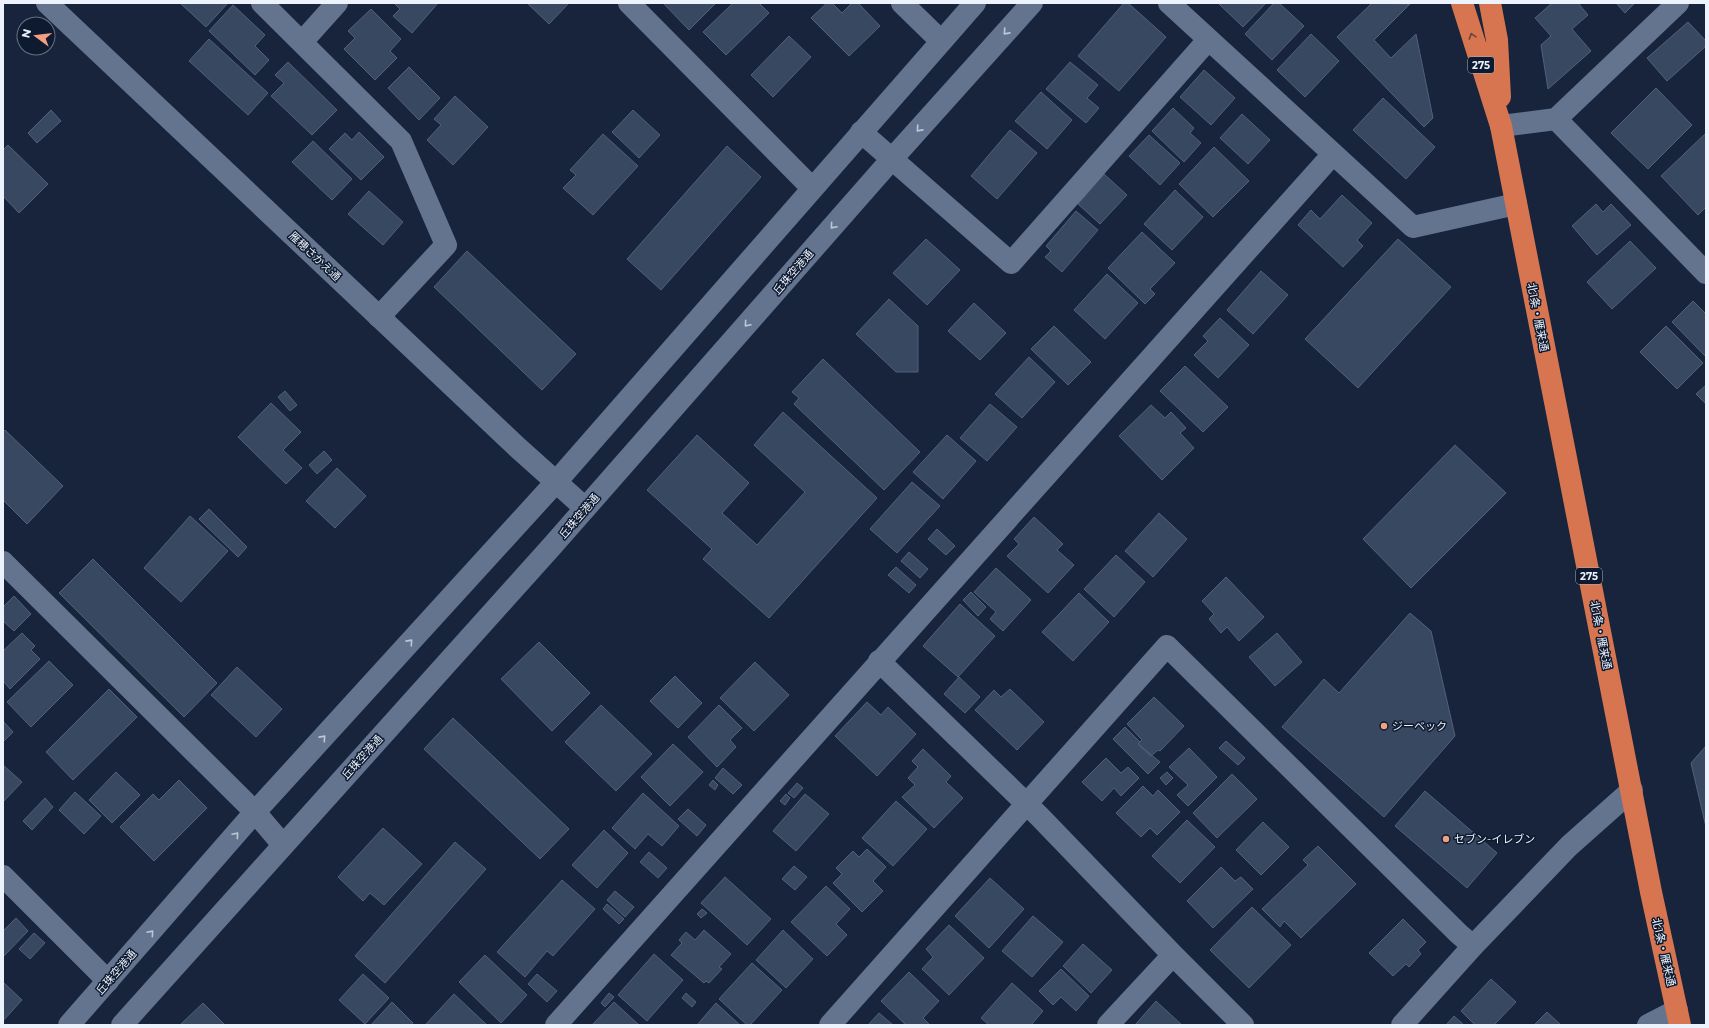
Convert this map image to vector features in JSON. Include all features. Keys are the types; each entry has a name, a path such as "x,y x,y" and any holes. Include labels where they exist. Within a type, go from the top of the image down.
{"highway":[{"name":"北1条・雁来通","path":"1462,3 1501,126 1651,892 1679,1017"},
{"name":"北1条・雁来通","path":"1490,3 1497,40 1501,126"}],"street":[{"name":"雁穂さかえ通","path":"47,3 379,317 585,508"},
{"path":"262,3 401,141 446,245 379,317"},
{"path":"302,42 338,3"},
{"path":"629,3 812,188"},
{"path":"902,3 941,41"},
{"name":"丘珠空港通","path":"69,1025 255,812 556,482 975,3"},
{"name":"丘珠空港通","path":"122,1025 585,508 1032,3"},
{"path":"1169,3 1413,227 1516,204"},
{"path":"1501,126 1556,118 1678,3"},
{"path":"861,132 1011,263 1208,40"},
{"path":"1556,118 1706,273"},
{"path":"556,1025 879,661 1333,154"},
{"path":"3,562 255,812 283,845"},
{"path":"830,1025 1167,646 1458,934 1473,946"},
{"path":"879,661 1027,804 1243,1025"},
{"path":"1402,1025 1473,946 1570,846 1632,790"},
{"path":"3,876 108,981"},
{"path":"1108,1025 1173,955"},
{"path":"1648,1025 1679,1017"}],"building":[{"path":"180,3 228,3 206,27"},
{"path":"394,3 438,3 412,33 393,16 400,9"},
{"path":"527,3 569,3 549,24"},
{"path":"663,3 716,3 689,30"},
{"path":"733,3 759,3 769,13 726,55 703,32"},
{"path":"827,3 832,3 842,13 852,3 858,3 880,26 849,56 811,18"},
{"path":"1124,3 1128,3 1166,37 1119,91 1078,56"},
{"path":"1218,3 1266,3 1243,27"},
{"path":"1274,3 1279,3 1304,26 1272,60 1245,34"},
{"path":"1372,3 1410,4 1374,40 1391,58 1416,34 1433,118 1424,127 1337,37"},
{"path":"1552,3 1578,3 1588,15 1572,29 1591,51 1548,89 1541,45 1551,36 1535,18"},
{"path":"1616,3 1635,3 1625,13"},
{"path":"233,5 265,35 255,46 269,60 255,75 209,31"},
{"path":"371,9 401,39 390,51 397,58 375,80 344,49 355,38 348,31"},
{"path":"1688,22 1706,41 1706,46 1667,81 1647,58"},
{"path":"1311,34 1339,61 1305,97 1277,70"},
{"path":"789,36 811,57 773,97 751,75"},
{"path":"209,39 268,93 248,115 189,61"},
{"path":"288,62 337,110 312,135 271,96 284,83 275,75"},
{"path":"1070,62 1098,85 1087,98 1099,108 1086,123 1046,89"},
{"path":"409,67 440,98 419,120 388,88"},
{"path":"1204,70 1235,98 1211,125 1180,97"},
{"path":"1656,88 1692,125 1648,169 1611,133"},
{"path":"1041,92 1072,120 1047,149 1015,121"},
{"path":"455,96 488,127 453,165 427,140 441,125 434,119"},
{"path":"1383,98 1435,147 1406,179 1353,130"},
{"path":"1173,108 1194,128 1190,133 1201,143 1184,162 1152,131"},
{"path":"51,110 61,121 37,143 28,133"},
{"path":"633,110 660,135 639,158 612,132"},
{"path":"1242,114 1270,140 1248,164 1220,138"},
{"path":"1010,130 1037,153 997,199 971,176"},
{"path":"359,132 384,157 361,180 329,149 345,133 352,140"},
{"path":"1706,133 1706,207 1698,215 1661,176"},
{"path":"603,134 638,166 593,215 563,188 576,175 570,170"},
{"path":"1149,135 1180,163 1160,185 1129,156"},
{"path":"313,141 352,179 332,200 292,162"},
{"path":"8,145 48,184 19,213 3,196 3,150"},
{"path":"727,146 761,177 661,290 627,259"},
{"path":"1214,147 1249,181 1213,217 1179,184"},
{"path":"1104,174 1127,195 1100,224 1078,204"},
{"path":"1175,190 1203,217 1172,250 1144,224"},
{"path":"369,191 403,222 383,245 348,214"},
{"path":"1342,195 1372,223 1357,240 1363,246 1343,267 1298,225 1311,210 1320,219"},
{"path":"1596,204 1603,212 1611,204 1631,225 1597,255 1572,226"},
{"path":"1076,211 1098,230 1062,272 1045,257 1051,251 1046,246"},
{"path":"1142,232 1175,263 1150,289 1155,294 1145,304 1108,268"},
{"path":"926,239 960,270 927,305 893,273"},
{"path":"1398,239 1451,287 1358,388 1305,339"},
{"path":"1630,241 1656,268 1612,309 1587,282"},
{"path":"467,251 576,354 542,390 434,287"},
{"path":"1261,271 1288,295 1253,334 1227,310"},
{"path":"1107,274 1138,303 1105,339 1074,310"},
{"path":"889,299 918,326 918,372 896,372 856,334"},
{"path":"1693,301 1706,314 1705,356 1672,322"},
{"path":"974,303 1006,333 980,360 948,331"},
{"path":"1220,318 1249,345 1218,378 1194,355 1208,341 1203,336"},
{"path":"1054,326 1091,362 1068,385 1031,349"},
{"path":"1666,326 1703,363 1677,389 1640,352"},
{"path":"1029,357 1055,382 1022,418 995,394"},
{"path":"823,359 920,452 884,490 794,404 799,398 792,392"},
{"path":"1185,366 1228,407 1203,432 1160,391"},
{"path":"1706,385 1706,404 1696,394"},
{"path":"285,391 297,405 290,411 278,397"},
{"path":"271,403 301,432 283,450 302,468 286,484 238,437"},
{"path":"990,404 1017,427 987,461 960,438"},
{"path":"1151,405 1165,418 1171,412 1186,428 1180,433 1194,448 1162,480 1119,436"},
{"path":"783,412 877,498 769,618 703,559 712,549 647,490 697,435 749,483 722,513 757,545 805,492 754,445"},
{"path":"5,430 63,486 27,524 3,500 3,432"},
{"path":"947,435 976,461 943,499 913,472"},
{"path":"1455,445 1506,493 1411,588 1363,539"},
{"path":"324,451 332,460 317,474 309,465"},
{"path":"337,468 366,496 335,528 306,501"},
{"path":"912,482 940,506 897,553 870,529"},
{"path":"209,509 247,547 238,557 199,519"},
{"path":"1159,513 1187,539 1153,577 1125,551"},
{"path":"190,516 228,551 181,602 144,568"},
{"path":"1034,517 1063,544 1057,550 1074,565 1048,593 1007,556 1019,544 1014,539"},
{"path":"937,529 955,546 946,555 928,539"},
{"path":"909,552 928,569 920,578 901,561"},
{"path":"1116,555 1145,582 1114,617 1084,589"},
{"path":"93,559 217,683 184,717 59,593"},
{"path":"896,567 916,585 909,593 888,575"},
{"path":"996,568 1031,600 1003,631 990,619 996,612 974,592"},
{"path":"1226,577 1264,617 1239,641 1227,627 1221,633 1209,619 1214,614 1202,601"},
{"path":"971,592 986,607 978,616 963,600"},
{"path":"1079,593 1109,622 1073,661 1042,632"},
{"path":"14,596 31,614 14,631 3,621 3,607"},
{"path":"960,604 995,636 958,677 923,646"},
{"path":"1410,613 1431,631 1455,736 1384,817 1282,727 1324,679 1339,693"},
{"path":"22,633 35,646 31,650 40,659 10,689 3,681 3,651"},
{"path":"1277,633 1302,662 1275,686 1249,657"},
{"path":"539,642 590,693 552,731 501,679"},
{"path":"49,661 73,685 31,727 7,702"},
{"path":"755,662 789,695 754,731 720,698"},
{"path":"237,667 282,709 256,737 211,695"},
{"path":"675,676 702,703 678,728 650,701"},
{"path":"959,677 980,697 965,713 944,694"},
{"path":"109,689 137,717 73,780 46,752"},
{"path":"1010,689 1044,722 1017,750 975,710 994,690 1001,697"},
{"path":"1154,697 1184,726 1160,751 1158,750 1151,756 1138,744 1142,740 1127,724"},
{"path":"867,702 881,715 888,707 916,734 877,776 835,736"},
{"path":"601,705 652,754 616,791 565,742"},
{"path":"719,705 742,728 730,740 736,747 717,767 688,737"},
{"path":"453,718 569,829 540,859 424,749"},
{"path":"3,721 13,732 3,742"},
{"path":"1125,727 1140,742 1138,744 1160,762 1148,774 1113,739"},
{"path":"1226,741 1245,758 1238,765 1219,748"},
{"path":"673,744 703,772 670,806 641,777"},
{"path":"1706,746 1706,827 1691,763"},
{"path":"1189,748 1217,777 1188,806 1177,795 1188,785 1169,767"},
{"path":"923,749 951,776 946,782 963,798 934,828 902,797 915,785 908,778 918,767 912,761"},
{"path":"1106,758 1121,773 1128,767 1139,778 1121,796 1114,788 1102,801 1082,782"},
{"path":"3,765 22,782 3,802"},
{"path":"723,768 742,785 733,794 715,778"},
{"path":"116,772 140,795 112,823 89,800"},
{"path":"1167,772 1173,778 1166,785 1160,778"},
{"path":"1232,774 1257,799 1217,838 1193,813"},
{"path":"179,780 207,808 154,861 120,827 153,794 159,800"},
{"path":"713,780 718,785 715,790 709,785"},
{"path":"797,783 803,788 794,798 788,793"},
{"path":"1143,786 1153,796 1158,790 1180,812 1157,835 1150,828 1141,837 1116,813"},
{"name":"セブン-イレブン","path":"1425,791 1497,853 1467,888 1395,826"},
{"path":"75,792 101,816 84,834 59,810"},
{"path":"643,793 679,826 662,846 648,834 635,849 612,828"},
{"path":"786,794 790,798 785,805 780,801"},
{"path":"805,794 829,814 796,851 773,831"},
{"path":"45,798 53,807 32,830 23,821"},
{"path":"896,801 927,829 893,866 862,838"},
{"path":"688,809 706,825 697,836 678,819"},
{"path":"1187,820 1215,847 1180,883 1152,856"},
{"path":"1263,822 1289,847 1261,875 1236,850"},
{"path":"383,828 422,864 384,905 370,893 363,901 338,877"},
{"path":"604,830 628,853 597,888 572,865"},
{"path":"455,842 486,869 385,983 355,956"},
{"path":"1318,846 1356,884 1301,938 1284,921 1280,927 1262,909 1308,865 1303,860"},
{"path":"867,849 886,867 873,881 883,891 862,912 833,883 842,874 836,868 853,851 859,857"},
{"path":"649,852 667,868 658,878 640,862"},
{"path":"794,866 807,877 795,890 782,879"},
{"path":"1221,867 1235,881 1241,877 1253,889 1213,928 1187,901"},
{"path":"725,877 771,919 747,945 701,903"},
{"path":"990,878 1024,909 989,948 955,916"},
{"path":"562,880 595,909 553,956 547,951 525,977 497,952"},
{"path":"826,886 850,909 836,924 847,935 827,956 791,922"},
{"path":"615,891 634,907 625,917 607,900"},
{"path":"607,904 624,919 619,924 603,909"},
{"path":"1252,907 1291,945 1249,988 1210,950"},
{"path":"702,909 707,913 701,918 697,914"},
{"path":"1033,916 1063,942 1032,977 1002,951"},
{"path":"16,918 28,931 3,957 3,931"},
{"path":"1403,919 1426,942 1418,950 1421,954 1409,967 1406,964 1393,976 1369,953"},
{"path":"949,925 984,958 949,995 922,969 933,957 926,949"},
{"path":"704,930 731,954 719,967 722,969 709,983 706,981 704,983 671,955 682,943 679,940 686,932 695,940"},
{"path":"783,930 813,959 786,988 756,960"},
{"path":"34,933 45,943 30,959 19,949"},
{"path":"1083,944 1112,970 1091,993 1063,966"},
{"path":"654,954 683,980 647,1021 618,995"},
{"path":"485,955 527,995 501,1023 459,982"},
{"path":"752,963 782,990 750,1025 747,1025 719,999"},
{"path":"1061,969 1089,996 1076,1011 1061,997 1053,1005 1039,991"},
{"path":"909,972 939,1001 923,1018 930,1025 906,1025 881,1001"},
{"path":"363,974 389,998 365,1024 339,1000"},
{"path":"537,974 557,991 547,1002 528,984"},
{"path":"1491,979 1516,1002 1494,1025 1475,1025 1461,1011"},
{"path":"3,982 22,1000 3,1021"},
{"path":"1012,983 1043,1011 1031,1025 989,1025 981,1018"},
{"path":"609,993 614,997 605,1007 601,1003"},
{"path":"686,993 696,1002 692,1007 682,998"},
{"path":"454,994 487,1025 425,1025"},
{"path":"1156,1001 1182,1025 1135,1025"},
{"path":"392,1002 413,1023 411,1025 371,1025"},
{"path":"614,1002 639,1025 592,1025"},
{"path":"203,1003 225,1025 180,1025"},
{"path":"716,1003 740,1025 697,1025"},
{"path":"1547,1012 1561,1025 1534,1025"},
{"path":"879,1013 893,1025 868,1025"},
{"path":"1454,1016 1464,1025 1446,1025"}],"place":[{"name":"ジーベック","path":"1384,726"},
{"name":"セブン-イレブン","path":"1446,839"}]}
